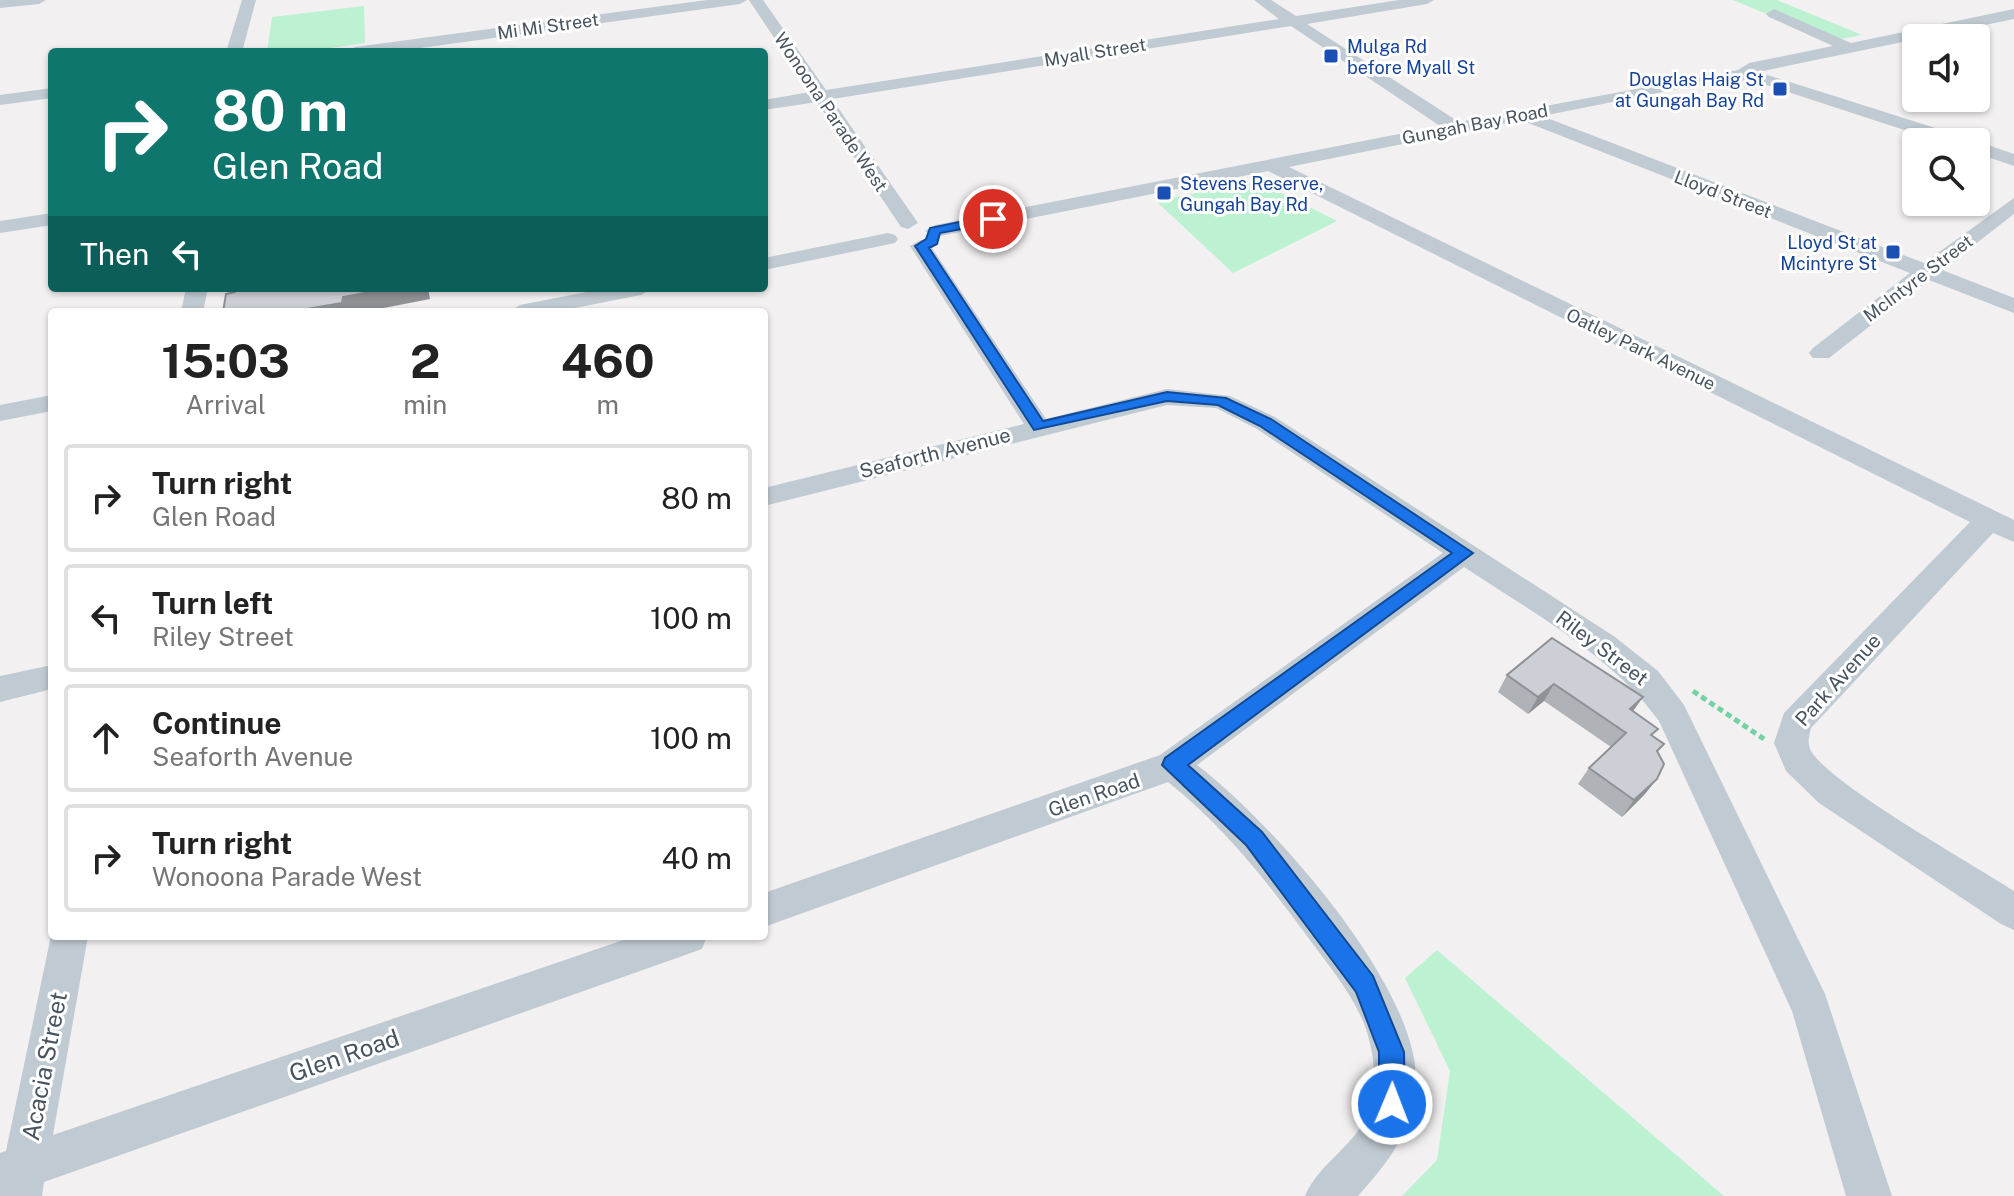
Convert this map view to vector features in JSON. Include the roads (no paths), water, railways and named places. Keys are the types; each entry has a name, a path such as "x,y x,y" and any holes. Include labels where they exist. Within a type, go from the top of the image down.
{"street":[{"path":"0,4 39,0"},
{"path":"235,48 249,0"},
{"name":"Mi Mi Street","path":"385,48 740,0"},
{"name":"Wonoona Parade West","path":"756,0 908,223"},
{"path":"1261,0 1456,128"},
{"name":"Myall Street","path":"768,104 1427,0"},
{"path":"1774,14 1850,48"},
{"name":"Gungah Bay Road","path":"928,239 1269,164 1744,74 1755,67 2014,14"},
{"path":"1990,20 2014,30"},
{"path":"1744,74 1916,128"},
{"path":"0,100 48,94"},
{"name":"Lloyd Street","path":"1523,115 2014,306"},
{"path":"1990,152 2014,160"},
{"name":"Oatley Park Avenue","path":"1269,164 2002,526"},
{"name":"McIntyre Street","path":"1821,353 2014,204"},
{"path":"0,227 48,220"},
{"path":"888,239 891,229 908,223 921,224 1039,427"},
{"path":"768,263 888,239 898,246 928,239"},
{"path":"540,308 621,292"},
{"name":"Riley Street","path":"1153,399 1208,398 1248,413 1604,645 1647,680 1672,714 1811,1008 1869,1196"},
{"name":"Seaforth Avenue","path":"768,496 1153,399"},
{"path":"0,413 48,404"},
{"name":"Park Avenue","path":"2002,526 1796,722 1791,743 1798,761 1831,792 2014,912"},
{"name":"Glen Road","path":"768,909 1172,765 1464,553"},
{"path":"0,689 48,678"},
{"path":"1172,765 1227,810 1273,860 1355,969 1384,1025 1395,1080 1387,1123 1376,1141 1328,1196"},
{"name":"Acacia Street","path":"15,1179 68,940"},
{"name":"Glen Road","path":"15,1179 677,940"}],"place":[{"name":"Mulga Rd before Myall St","path":"1331,56"},
{"name":"Douglas Haig St at Gungah Bay Rd","path":"1780,89"},
{"name":"Stevens Reserve, Gungah Bay Rd","path":"1164,193"},
{"name":"Lloyd St at Mcintyre St","path":"1893,252"}]}
